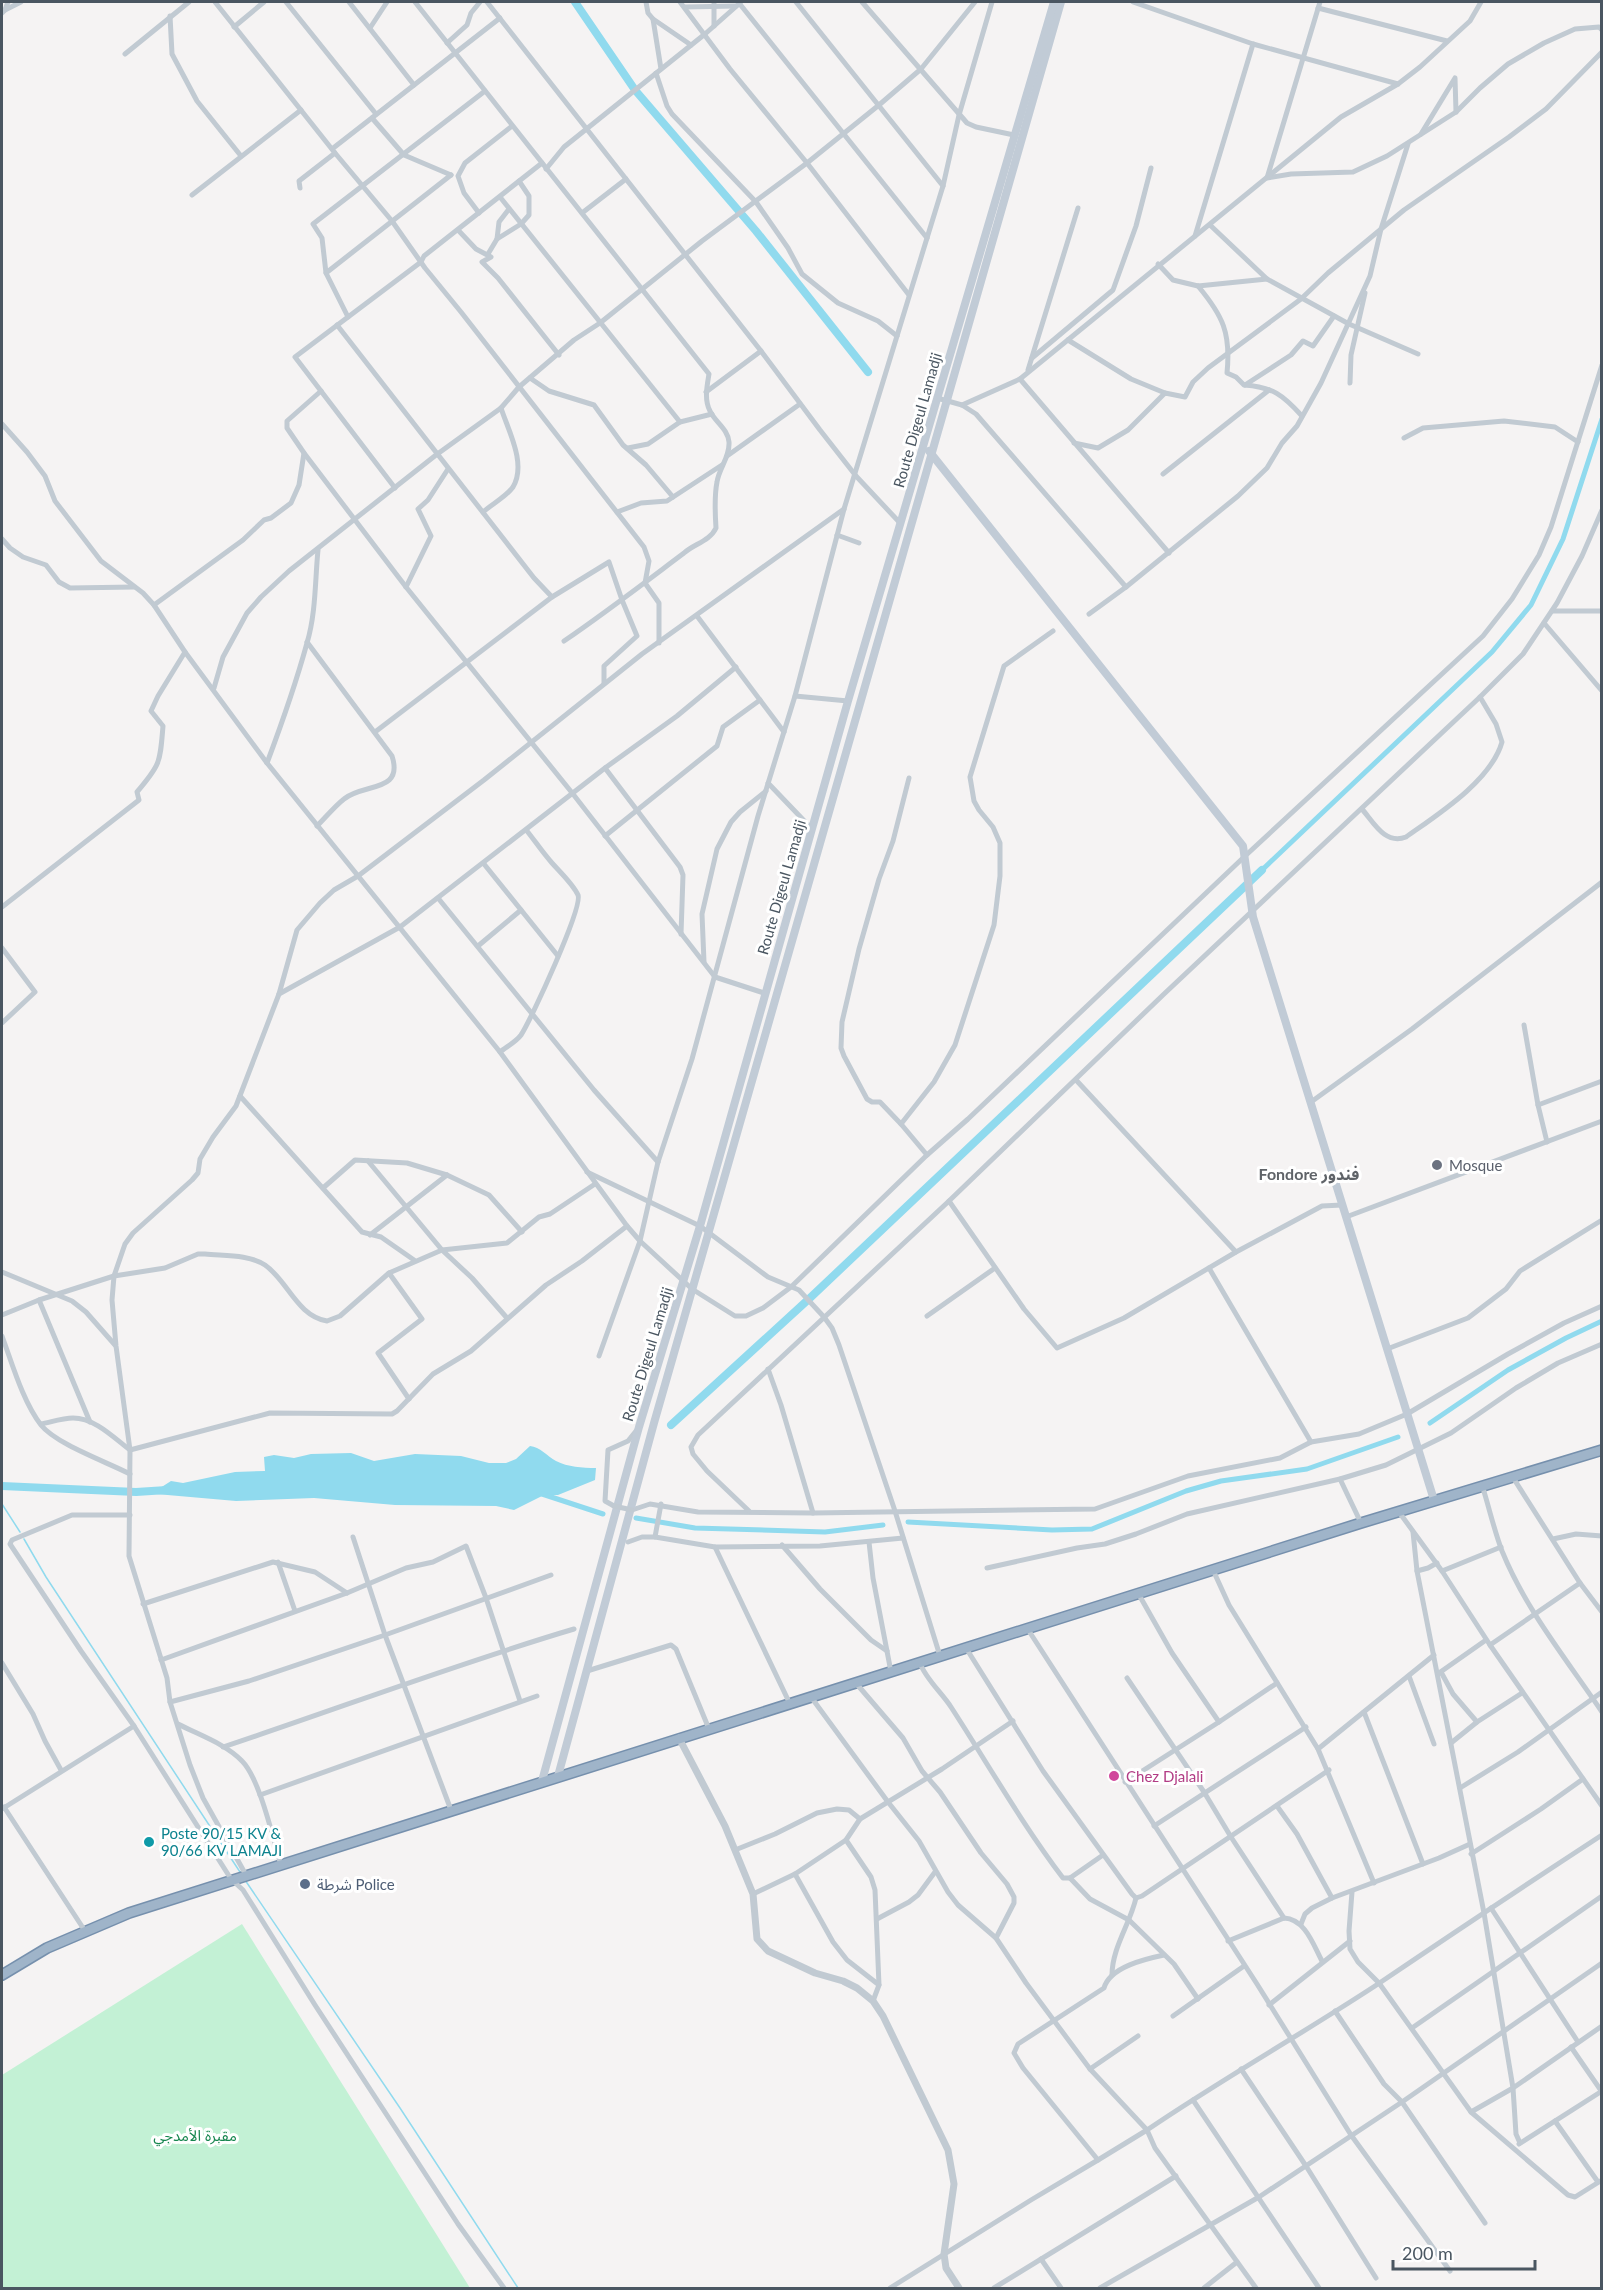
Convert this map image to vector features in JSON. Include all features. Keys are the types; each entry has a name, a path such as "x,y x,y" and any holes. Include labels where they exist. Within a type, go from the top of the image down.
{"highway":[{"path":"2,1975 47,1948 129,1913 1138,1593 1482,1485 1602,1450"}],"main road":[{"name":"Route Digeul Lamadji","path":"542,1781 639,1427 700,1226 764,993 936,398 1054,2"},
{"name":"Route Digeul Lamadji","path":"558,1776 692,1289 1060,2"},
{"path":"923,444 1242,846 1251,908 1434,1500"}],"street":[{"path":"4,11 8,2"},
{"path":"4,11 21,2"},
{"path":"125,54 189,2"},
{"path":"215,2 392,221 421,262 617,512 648,555 645,583 659,603 659,643"},
{"path":"234,27 264,2"},
{"path":"286,2 405,155 450,175 458,176"},
{"path":"349,2 414,85"},
{"path":"370,28 387,2"},
{"path":"415,2 709,374 706,392 709,410 727,435 729,443 727,456 717,480 715,498 717,528 714,532 706,540 686,550 645,583 564,641"},
{"path":"447,43 467,26 471,13 480,2"},
{"path":"487,2 761,351 856,476 901,525"},
{"path":"646,2 648,13 653,19 691,45"},
{"path":"680,2 730,69 807,163 909,295"},
{"path":"796,2 943,186"},
{"path":"862,2 959,115 976,127 1014,135"},
{"path":"214,688 223,657 247,613 289,571 436,455 501,408 519,387 574,340 600,323 702,240 756,202 879,105 921,69 975,2"},
{"path":"599,1356 640,1241 658,1162 692,1059 768,783 795,696 844,509 856,476 943,186 959,115 992,2"},
{"path":"1133,2 1253,44 1398,84"},
{"path":"1267,178 1320,2"},
{"path":"962,405 1020,379 1158,264 1195,238 1341,117 1398,84 1470,21 1481,2"},
{"path":"714,4 714,26"},
{"path":"685,7 739,4"},
{"path":"546,169 564,147 739,4"},
{"path":"739,4 927,238"},
{"path":"1318,8 1447,41"},
{"path":"170,16 172,54 197,100 241,156"},
{"path":"300,188 300,181 374,116 500,18"},
{"path":"653,19 659,71 667,106 672,114 756,202 788,248 802,274 838,303 878,321 897,336"},
{"path":"1267,178 1291,174 1353,172 1419,137 1455,112 1508,64 1544,43 1575,29 1599,27 1602,30"},
{"path":"1195,238 1253,44"},
{"path":"1068,340 1131,379 1165,393 1185,398 1193,382 1229,352 1301,299 1328,273 1404,210 1546,109 1602,52"},
{"path":"1419,137 1455,78 1455,112"},
{"path":"348,317 327,273 322,238 313,225 484,91"},
{"path":"192,195 301,110"},
{"path":"479,213 464,194 458,176 465,163 512,126"},
{"path":"1350,383 1351,355 1366,284 1408,144"},
{"path":"395,488 295,357 421,262 424,256 542,163"},
{"path":"1032,358 1113,290 1136,226 1151,168"},
{"path":"327,273 450,175"},
{"path":"582,213 626,179"},
{"path":"497,238 521,224 529,215 529,196 519,182"},
{"path":"500,197 681,422"},
{"path":"1028,371 1078,208"},
{"path":"488,254 497,238 499,222 510,209"},
{"path":"1210,225 1268,279 1349,324 1418,354"},
{"path":"458,230 476,249 491,257 482,262 498,278 559,355"},
{"path":"1158,264 1173,280 1198,286 1268,279"},
{"path":"1089,614 1169,553 1238,496 1267,468 1282,442 1302,416 1349,324 1366,284"},
{"path":"1198,286 1216,308 1226,331 1229,352 1227,373 1236,377 1244,386 1264,387 1287,399 1302,416"},
{"path":"1244,386 1291,355 1303,341 1313,346 1334,316"},
{"path":"337,325 436,455 534,578 552,597"},
{"path":"706,392 761,351"},
{"path":"2,424 45,476 56,501 101,561 135,587 154,606 185,652 267,762 500,1052 627,1226 682,1282 735,1316 753,1313 791,1287 927,1155 969,1119 1483,636 1497,620 1539,555 1551,526 1602,365"},
{"path":"530,378 549,391 594,405 627,448 646,465 673,497"},
{"path":"1020,379 1169,553"},
{"path":"1163,474 1269,390"},
{"path":"321,391 287,421 287,428 304,453 406,587 573,794 715,977 764,993"},
{"path":"1074,443 1098,448 1128,430 1165,393"},
{"path":"936,398 962,405 976,414 1126,587"},
{"path":"727,456 800,404"},
{"path":"483,512 513,486 518,471 515,452 501,408"},
{"path":"627,448 648,444 681,422 712,414"},
{"path":"1404,438 1423,428 1504,421 1556,427 1578,442"},
{"path":"154,606 219,558 264,520 271,518 291,503 299,485 304,453"},
{"path":"617,512 641,503 658,503 673,497 724,464"},
{"path":"406,587 431,536 418,509 428,500 448,470"},
{"path":"246,1875 203,1798 170,1702 167,1678 129,1556 130,1450 112,1300 114,1276 125,1244 133,1233 198,1173 204,1153 216,1132 236,1107 279,994 297,930 327,897 532,744 604,683 787,548 844,509"},
{"path":"749,1511 702,1467 693,1454 691,1447 698,1435 949,1201 1251,908 1362,809 1523,654 1552,610 1582,556 1602,510"},
{"path":"837,535 859,543"},
{"path":"2,539 10,549 22,557 46,565 58,582 70,588 135,587"},
{"path":"267,762 308,642 318,549"},
{"path":"375,732 552,597 609,562 638,636 604,666 604,683"},
{"path":"1552,610 1602,611"},
{"path":"697,616 784,732"},
{"path":"1544,623 1602,691"},
{"path":"900,1124 934,1082 955,1045 994,925 1000,876 1000,843 993,827 978,810 970,777 990,710 1004,666 1053,631"},
{"path":"308,642 392,756 396,770 393,777 386,783 346,797 318,826"},
{"path":"2,907 139,800 137,792 153,773 160,759 163,726 151,711 185,652"},
{"path":"279,994 400,927 736,668"},
{"path":"795,696 848,701"},
{"path":"1362,809 1384,835 1400,840 1463,796 1482,776 1502,742 1496,724 1480,697"},
{"path":"605,836 717,746 723,727 760,700"},
{"path":"605,768 680,867 683,875 681,934"},
{"path":"909,778 893,841 879,879 856,959 840,1035 844,1056 867,1099 880,1102 927,1155"},
{"path":"768,783 812,829"},
{"path":"704,962 702,914 717,849 731,822 766,791"},
{"path":"500,1052 519,1037 548,984 576,915 578,896 527,831"},
{"path":"484,864 558,956"},
{"path":"1311,1102 1412,1029 1602,882"},
{"path":"438,898 594,1090 658,1162"},
{"path":"478,946 521,910"},
{"path":"2,948 35,992 2,1023"},
{"path":"1524,1025 1538,1105 1548,1142"},
{"path":"1076,1080 1236,1252"},
{"path":"1538,1105 1602,1081"},
{"path":"240,1096 362,1232 381,1237 414,1260"},
{"path":"1346,1217 1602,1121"},
{"path":"323,1188 355,1160 406,1162 447,1175 489,1195 522,1232"},
{"path":"368,1161 442,1250 472,1278 507,1318"},
{"path":"585,1171 700,1226 768,1277 804,1295 824,1317 832,1328 839,1345 895,1511 940,1656"},
{"path":"370,1235 447,1175"},
{"path":"2,1315 55,1294 114,1276 165,1268 198,1254 246,1257 264,1264 304,1311 327,1322 340,1316 389,1273 414,1260 442,1250 507,1243 539,1217 550,1214 595,1185"},
{"path":"949,1201 1024,1309 1057,1348 1124,1318 1236,1252 1322,1206 1342,1204"},
{"path":"1387,1348 1468,1318 1506,1289 1520,1271 1602,1220"},
{"path":"130,1450 270,1413 386,1415 397,1411 434,1374 471,1351 546,1285 627,1226"},
{"path":"927,1316 995,1268"},
{"path":"1209,1268 1311,1442"},
{"path":"2,1272 72,1301 86,1312 116,1346"},
{"path":"389,1273 422,1319 378,1353 409,1399"},
{"path":"39,1300 90,1422"},
{"path":"639,1427 628,1441 608,1450 605,1502 632,1510 650,1504 660,1504 698,1512 1087,1511 1188,1476 1280,1458 1311,1442 1359,1434 1407,1414 1508,1354 1564,1323 1602,1306"},
{"path":"2,1336 40,1424 56,1438 130,1474"},
{"path":"987,1568 1105,1544 1186,1514 1340,1479 1386,1465 1451,1433 1516,1388 1558,1363 1602,1344"},
{"path":"768,1369 813,1513"},
{"path":"40,1424 72,1418 90,1422 130,1450"},
{"path":"1512,1476 1580,1583 1602,1612"},
{"path":"1340,1479 1361,1523"},
{"path":"1482,1485 1501,1547 1534,1614 1602,1712"},
{"path":"655,1537 660,1504"},
{"path":"1399,1512 1443,1571 1522,1693 1602,1806"},
{"path":"130,1515 68,1516 12,1540 10,1544 134,1726 231,1880 243,1890 406,2144 504,2289"},
{"path":"1413,1532 1417,1571 1439,1673 1484,1913 1513,2088 1514,2121 1520,2143"},
{"path":"1553,1539 1576,1534 1602,1536"},
{"path":"628,1542 642,1537 655,1537 715,1547 820,1546 903,1538"},
{"path":"353,1538 386,1635 451,1810"},
{"path":"869,1542 873,1578 891,1672"},
{"path":"782,1545 813,1581 871,1640 887,1651"},
{"path":"161,1660 347,1593 406,1568 433,1562 466,1546 520,1701"},
{"path":"715,1547 790,1704"},
{"path":"1443,1571 1501,1547"},
{"path":"143,1604 278,1562 315,1572 347,1593"},
{"path":"278,1562 295,1611"},
{"path":"1417,1571 1437,1563"},
{"path":"1213,1570 1229,1605 1306,1727 1329,1770 1374,1883"},
{"path":"170,1702 249,1681 386,1635 550,1575"},
{"path":"1439,1673 1580,1583"},
{"path":"1138,1593 1172,1653 1219,1722"},
{"path":"1027,1628 1351,2135 1450,2271"},
{"path":"223,1747 503,1650 574,1629"},
{"path":"587,1671 671,1645 676,1649 709,1729"},
{"path":"966,1648 1043,1771 1136,1898"},
{"path":"1318,1749 1434,1655"},
{"path":"2,1663 33,1714 61,1770"},
{"path":"920,1663 923,1674 931,1679 951,1707 974,1746 1063,1878 1071,1878 1104,1855"},
{"path":"1439,1673 1453,1694 1477,1722"},
{"path":"1409,1676 1434,1744"},
{"path":"1127,1678 1204,1792 1284,1918"},
{"path":"855,1682 903,1738 981,1853 1007,1884 1014,1897 1014,1903 996,1938"},
{"path":"1125,1782 1277,1683"},
{"path":"1460,1788 1548,1731 1602,1692"},
{"path":"1451,1743 1477,1722 1522,1693"},
{"path":"260,1796 537,1696"},
{"path":"811,1697 919,1841 935,1872 958,1905 996,1938 1090,2068 1147,2130 1155,2148 1256,2289"},
{"path":"1364,1712 1423,1864"},
{"path":"753,1893 795,1874 846,1840 860,1819 1013,1721"},
{"path":"178,1724 223,1747 248,1767 260,1796 281,1865"},
{"path":"85,1931 3,1808 134,1726"},
{"path":"1154,1826 1306,1727"},
{"path":"679,1738 725,1826 753,1893 755,1933 762,1946 815,1973 858,1988 873,2001 883,2016 948,2150 954,2184 944,2254 946,2268 959,2289"},
{"path":"1136,1898 1143,1896 1182,1871 1329,1770"},
{"path":"1472,1854 1583,1779"},
{"path":"1277,1806 1297,1834 1332,1898"},
{"path":"735,1850 775,1834 817,1813 837,1809 849,1810 860,1819"},
{"path":"890,2289 1379,1983 1602,1835"},
{"path":"846,1840 871,1878 875,1890 879,1985 873,2001"},
{"path":"1301,1924 1305,1914 1312,1908 1332,1898 1470,1844"},
{"path":"877,1919 918,1895 935,1872"},
{"path":"795,1874 833,1942 847,1960 879,1985"},
{"path":"1071,1878 1090,1899 1129,1920 1174,1964 1198,1999"},
{"path":"1352,1892 1350,1949 1358,1962 1379,1983 1471,2112 1568,2195 1575,2197 1600,2181 1554,2121"},
{"path":"1412,2028 1602,1896"},
{"path":"1098,2160 1023,2068 1014,2053 1018,2044 1104,1988 1112,1975 1116,1953 1136,1898"},
{"path":"1491,1908 1578,2042"},
{"path":"1228,1941 1284,1918 1293,1918 1301,1924 1322,1961"},
{"path":"1269,2005 1350,1941"},
{"path":"1112,1975 1140,1960 1164,1955"},
{"path":"1100,2289 1259,2197 1402,2102 1602,1963"},
{"path":"1173,2016 1244,1966"},
{"path":"1335,2011 1384,2084 1402,2102 1485,2223"},
{"path":"1471,2112 1513,2088 1602,2026"},
{"path":"1090,2068 1138,2036"},
{"path":"1516,2151 1520,2143 1601,2091 1571,2047"},
{"path":"1240,2069 1306,2166 1376,2278"},
{"path":"1193,2100 1319,2289"},
{"path":"994,2289 1176,2176"},
{"path":"1041,2259 1061,2289"},
{"path":"1204,2289 1237,2262"}],"green space":[{"name":"مقبرة الأمدجي","path":"242,1924 470,2288 2,2288 2,2075"}],"water":[{"path":"530,1446 565,1465 596,1468 595,1480 558,1495 544,1495 514,1510 496,1506 395,1505 314,1498 236,1501 156,1494 157,1490 171,1481 183,1483 235,1472 265,1471 264,1457 274,1455 294,1458 311,1454 351,1453 374,1461 415,1454 461,1456 489,1463 506,1463 516,1459"}],"waterway":[{"path":"575,2 635,90 756,231 868,372"},
{"path":"1262,870 1492,652 1531,605 1563,539 1602,419"},
{"path":"671,1425 811,1297 1262,870"},
{"path":"1430,1423 1508,1370 1602,1321"},
{"path":"908,1522 1052,1530 1092,1529 1186,1491 1221,1481 1307,1469 1398,1437"},
{"path":"2,1486 136,1492 167,1490"},
{"path":"539,1493 603,1514"},
{"path":"2,1504 20,1532"},
{"path":"636,1518 695,1528 825,1532 883,1525"},
{"path":"24,1539 46,1577 240,1872"},
{"path":"245,1880 400,2108 518,2288"}],"place":[{"name":"Mosque","path":"1437,1165"},
{"name":"Chez Djalali","path":"1114,1776"},
{"name":"Poste 90/15 KV & 90/66 KV LAMAJI","path":"149,1842"},
{"name":"شرطة Police","path":"305,1884"}],"district":[{"name":"Fondore فندور","path":"1309,1173"}]}
